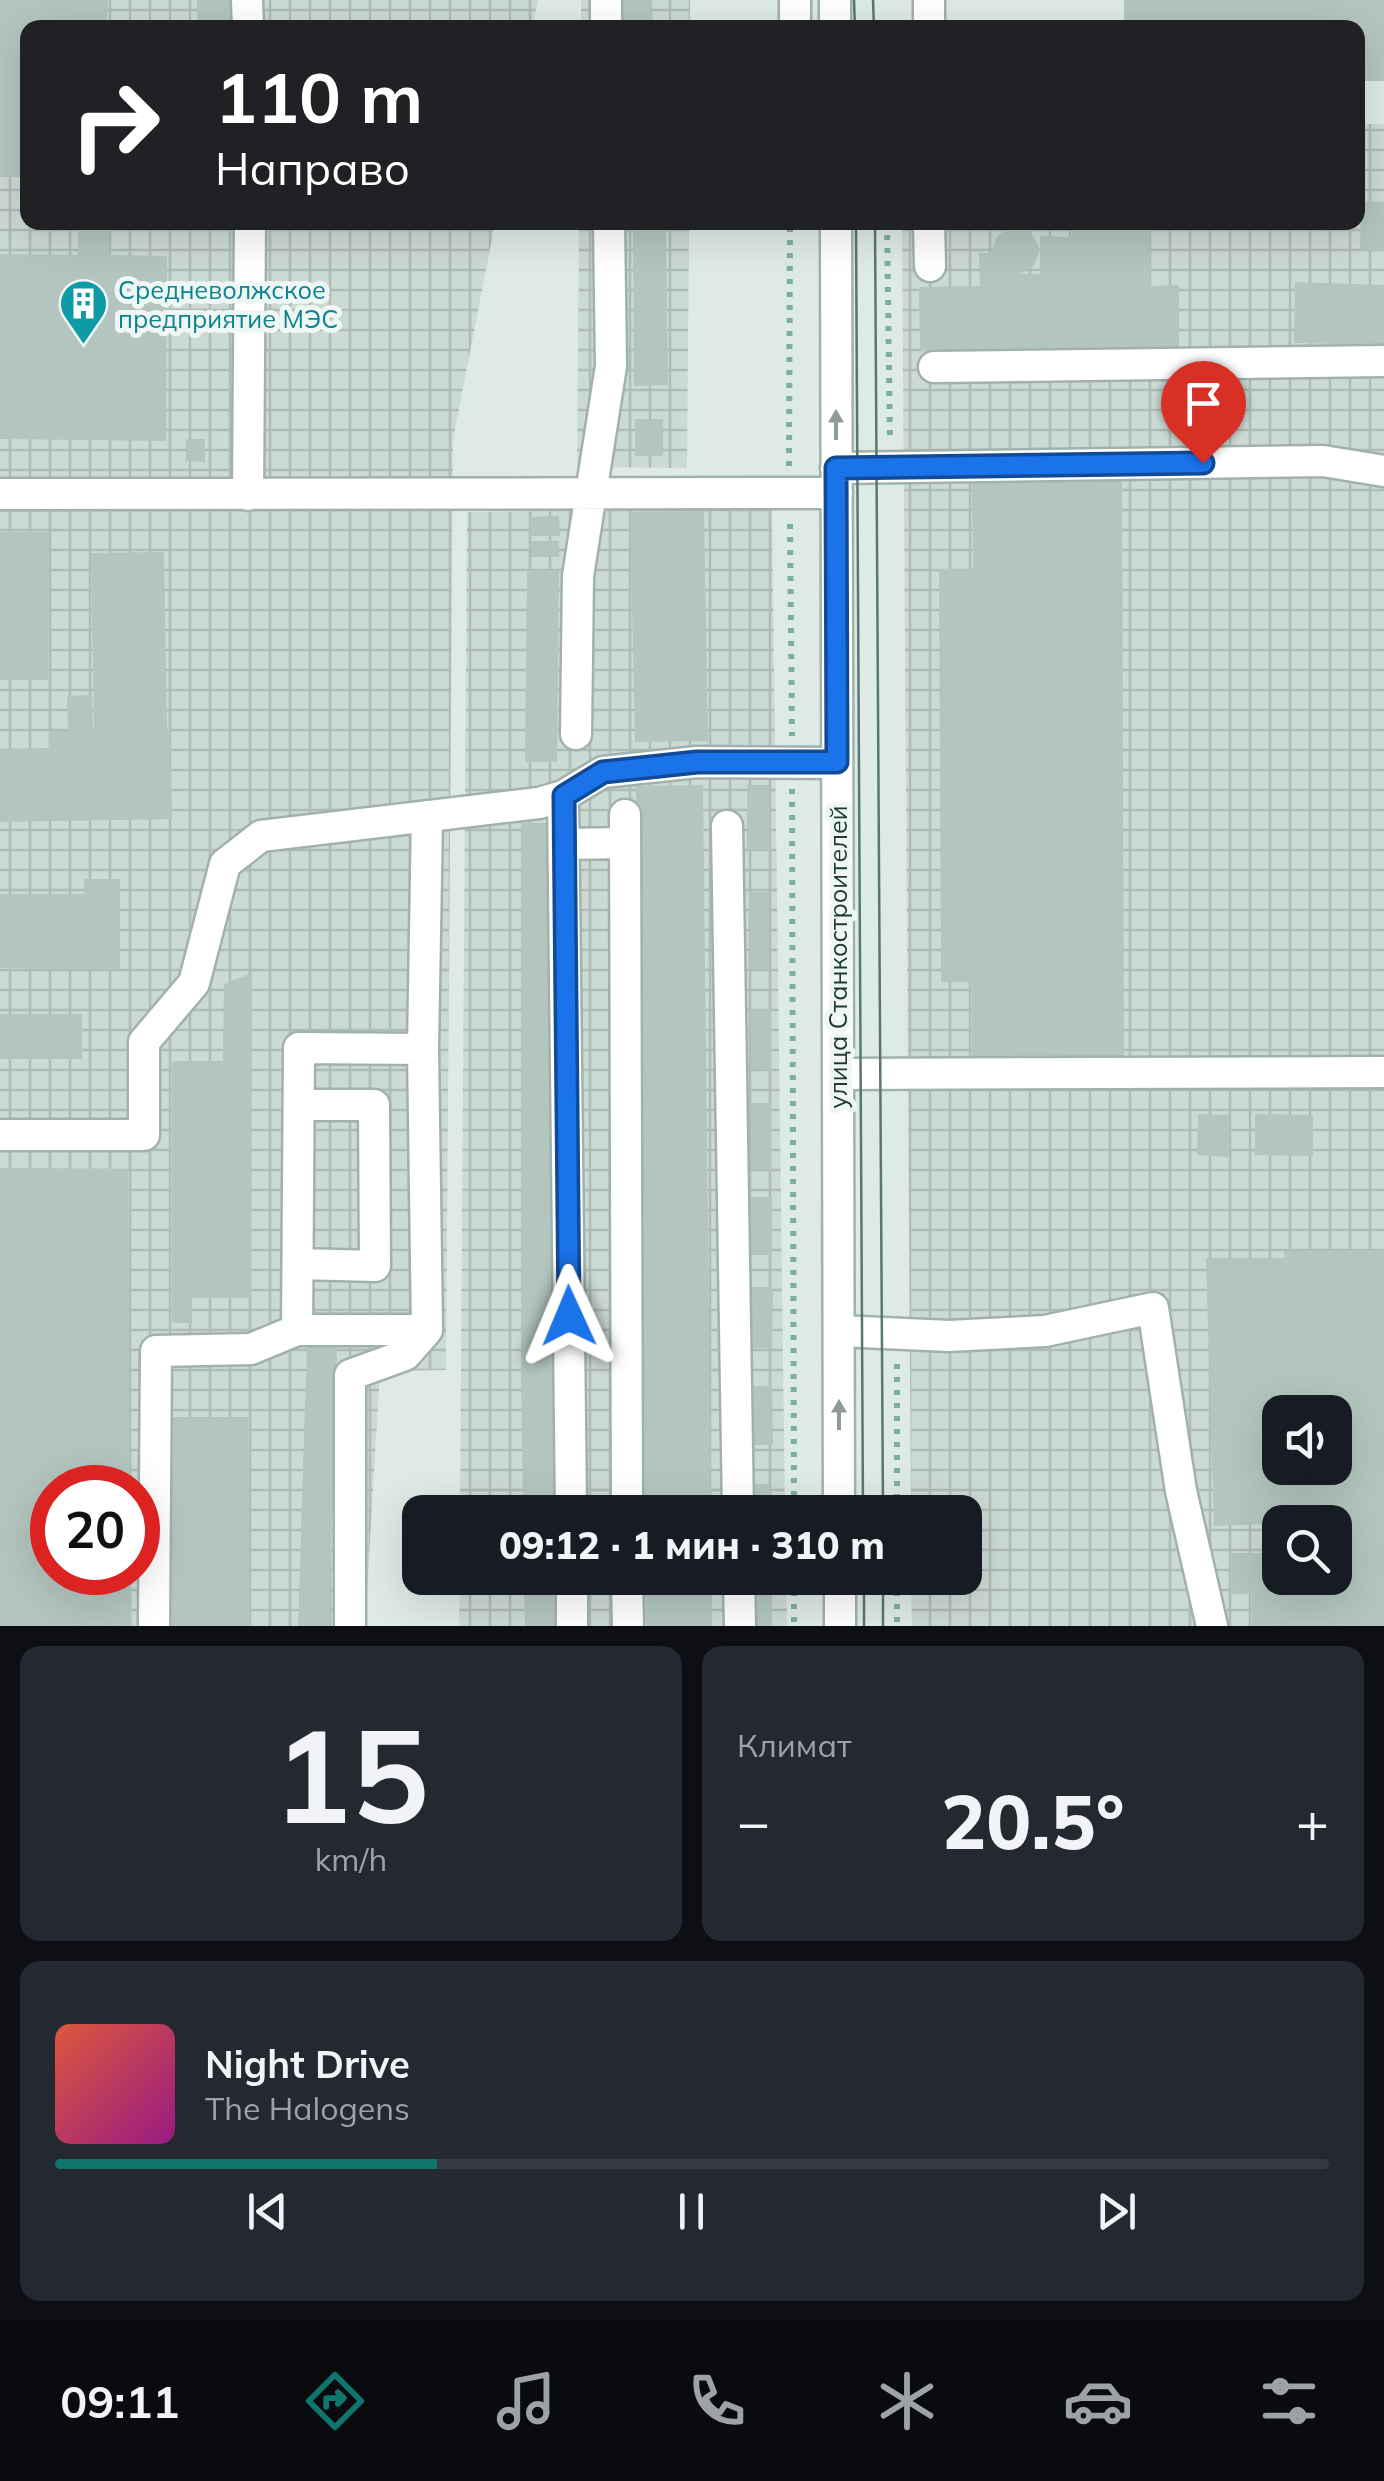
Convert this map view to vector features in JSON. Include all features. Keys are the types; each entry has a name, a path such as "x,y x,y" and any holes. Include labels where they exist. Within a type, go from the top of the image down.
{"street":[{"path":"248,495 250,230"},
{"path":"576,734 578,576 611,366 609,230"},
{"name":"улица Станкостроителей","path":"836,230 839,1495"},
{"path":"929,230 930,266"},
{"path":"934,366 1384,361"},
{"path":"0,494 790,493 890,467 1323,461 1384,471"},
{"path":"0,1135 144,1135 144,1042 194,983 225,864 261,836 539,803 564,796 603,772 697,762 837,762"},
{"path":"564,796 571,1495"},
{"path":"350,1626 350,1375 405,1355 427,1330 422,1049 427,816"},
{"path":"727,826 738,1495"},
{"path":"564,844 625,829 627,1495"},
{"path":"297,1330 299,1048 422,1049"},
{"path":"838,1074 1384,1072"},
{"path":"298,1264 376,1266 374,1105 299,1104"},
{"path":"839,1330 949,1336 1046,1331 1153,1308 1182,1491 1212,1626"},
{"path":"154,1626 156,1351 251,1349 297,1330 427,1330"},
{"path":"572,1595 572,1626"},
{"path":"628,1595 628,1626"},
{"path":"739,1595 740,1626"},
{"path":"840,1595 840,1626"}],"path":[{"path":"790,230 794,1495"},
{"path":"887,230 890,467"},
{"path":"897,1335 897,1495"},
{"path":"794,1595 794,1626"},
{"path":"897,1595 897,1626"}],"shaded area":[{"path":"0,0 538,0 534,20 20,20 20,230 494,230 453,440 446,1370 380,1371 365,1626 0,1626"},
{"path":"581,0 690,0 690,20 581,20"},
{"path":"1365,124 1384,124 1384,1626 912,1626 911,1595 982,1595 982,1495 911,1495 902,230 1365,230"},
{"path":"579,230 689,230 687,468 577,467"},
{"path":"772,509 785,1495 460,1495 467,512"},
{"path":"460,1595 786,1595 787,1626 459,1626"}],"building":[{"path":"0,0 108,0 107,20 20,20 20,177 0,177"},
{"path":"197,0 230,0 231,20 197,20"},
{"path":"620,0 652,0 653,20 621,20"},
{"path":"1124,0 1384,0 1384,81 1365,81 1365,20 1124,20"},
{"path":"1365,201 1384,202 1384,251 1360,250"},
{"name":"Средневолжское предприятие МЭС","path":"78,230 109,230 109,255 167,256 166,441 0,439 0,254 78,255"},
{"path":"633,230 666,230 668,385 634,386"},
{"path":"1008,230 1030,232 1038,245 1033,267 1019,274 1040,274 1040,236 1072,237 1072,230 1150,230 1151,286 1179,285 1179,349 920,351 919,287 980,286 979,253 992,253 996,238"},
{"path":"1295,282 1384,285 1384,345 1294,343"},
{"path":"635,419 663,419 663,456 635,456"},
{"path":"186,439 205,439 205,462 186,461"},
{"path":"972,478 1122,478 1124,1068 972,1068 972,982 941,982 939,569 973,569"},
{"path":"704,511 708,741 635,742 630,512"},
{"path":"559,516 560,536 530,536 529,517"},
{"path":"0,532 49,532 48,680 0,680"},
{"path":"530,541 559,541 559,557 531,557"},
{"path":"164,552 172,819 0,822 0,749 49,748 49,731 68,731 67,696 92,695 94,730 91,553"},
{"path":"527,570 559,570 557,762 525,762"},
{"path":"703,785 711,1495 644,1495 636,786"},
{"path":"747,785 769,785 770,850 747,850"},
{"path":"521,823 551,823 558,1495 523,1495"},
{"path":"84,879 120,879 120,970 0,968 0,894 84,894"},
{"path":"749,892 769,892 769,969 750,969"},
{"path":"252,973 251,1298 192,1298 192,1323 172,1323 172,1061 223,1061 224,984"},
{"path":"751,1009 771,1009 771,1070 751,1069"},
{"path":"0,1014 82,1014 82,1059 0,1059"},
{"path":"751,1103 771,1103 771,1169 751,1169"},
{"path":"1198,1114 1230,1115 1228,1157 1197,1155"},
{"path":"1255,1114 1313,1115 1313,1156 1255,1155"},
{"path":"0,1168 128,1169 130,1465 30,1465 30,1595 131,1595 131,1626 0,1626"},
{"path":"750,1197 772,1197 772,1255 750,1255"},
{"path":"1384,1250 1384,1626 1252,1626 1252,1594 1230,1594 1230,1553 1262,1553 1262,1595 1352,1595 1352,1505 1262,1505 1262,1524 1214,1526 1206,1258 1285,1258 1284,1251"},
{"path":"751,1287 773,1287 772,1348 752,1348"},
{"path":"307,1346 337,1347 329,1626 298,1626"},
{"path":"752,1386 772,1386 773,1445 752,1445"},
{"path":"171,1417 248,1417 250,1626 172,1626"},
{"path":"751,1484 770,1484 770,1495 751,1495"},
{"path":"524,1595 559,1595 559,1626 525,1626"},
{"path":"645,1595 712,1595 712,1626 646,1626"},
{"path":"747,1595 772,1595 772,1626 747,1626"}],"tram line":[{"path":"854,0 855,20"},
{"path":"873,0 874,20"},
{"path":"856,230 863,1495"},
{"path":"875,230 883,1495"},
{"path":"864,1595 864,1626"},
{"path":"883,1595 883,1626"}],"place":[{"name":"Средневолжское предприятие МЭС","path":"83,346"}],"route":[{"path":"569,1316 564,796 603,772 697,762 837,762 836,468 1203,463"}]}
